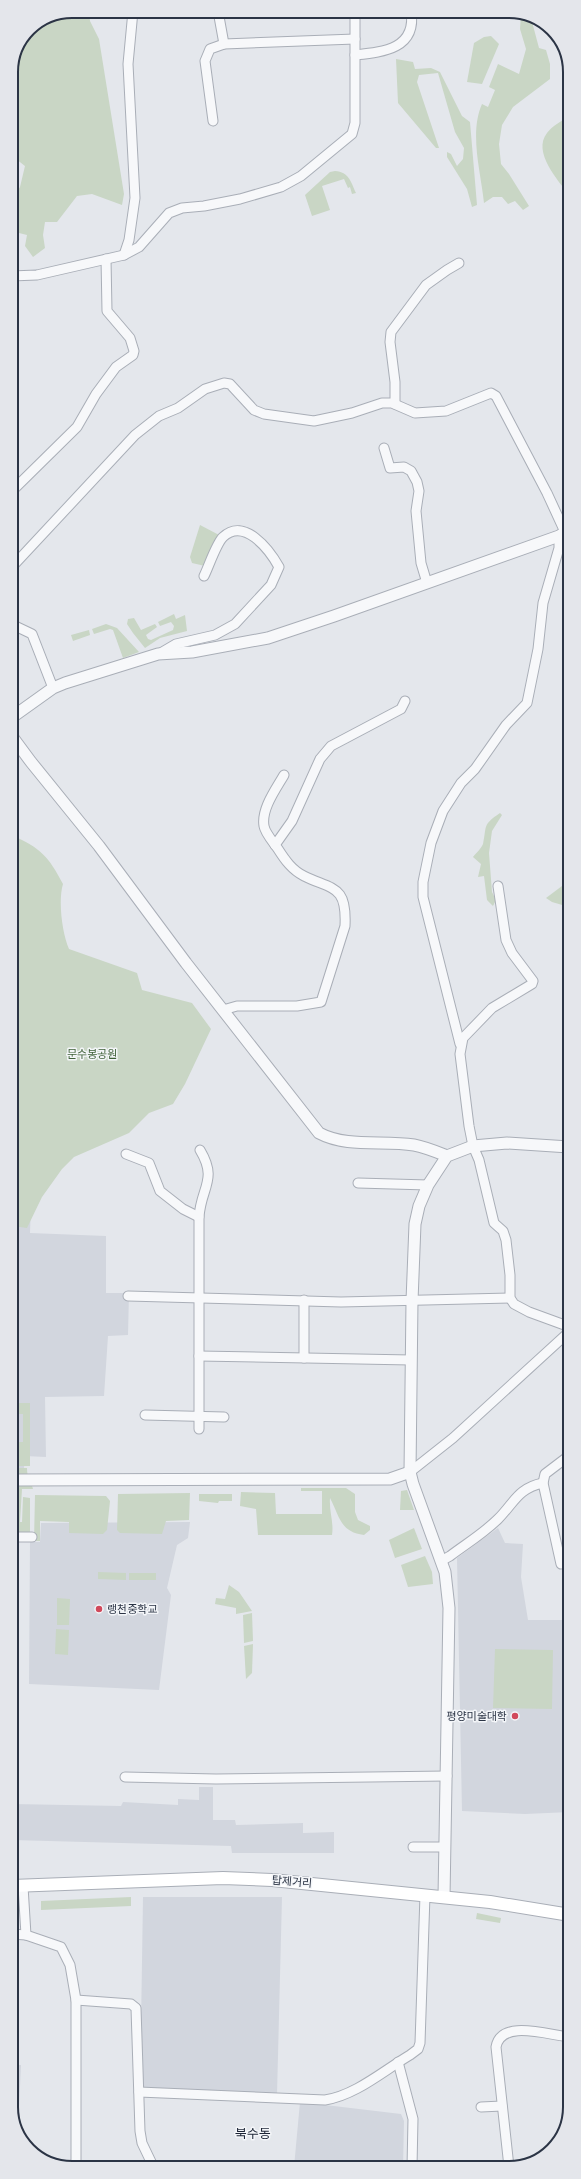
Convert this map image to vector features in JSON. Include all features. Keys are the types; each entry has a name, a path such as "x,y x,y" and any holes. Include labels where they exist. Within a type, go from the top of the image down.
{"main road":[{"name":"탑제거리","path":"18,1886 222,1878 280,1880 490,1902 563,1914"}],"street":[{"path":"124,255 129,240 135,198 128,64 132,18"},
{"path":"219,18 224,44"},
{"path":"18,276 37,275 124,255 139,247 169,213 182,208 204,206 240,199 282,187 300,176 352,134 355,123 355,18"},
{"path":"355,55 387,52 400,43 410,33 413,24 412,18"},
{"path":"214,122 205,61 210,49 224,44 355,39"},
{"path":"18,485 77,427 96,394 112,373 133,355 134,351 130,338 107,311 106,259"},
{"path":"395,404 395,382 390,342 391,332 426,285 459,263"},
{"path":"18,560 135,435 158,416 178,408 205,389 224,383 230,384 254,410 264,414 314,421 352,413 382,403 395,404 415,413 446,411 485,394 491,393 496,396 547,493 563,531"},
{"path":"384,448 390,468 404,467 408,469 411,471 417,482 419,491 416,511 421,564 427,583"},
{"path":"18,713 52,688 158,654 176,644 215,635 235,624 271,585 279,567 262,544 246,531 233,530 222,538 204,576"},
{"path":"158,654 192,652 268,638 427,583 563,533"},
{"path":"563,536 543,603 538,649 527,703 506,725 475,769 461,782 443,811 431,843 423,882 422,897 460,1044 468,1126 473,1146 479,1160 494,1223 503,1231 506,1240 510,1275 510,1298 514,1304 529,1312 563,1325"},
{"path":"18,627 32,634 52,688"},
{"path":"275,845 292,821 320,759 331,746 402,709 405,701"},
{"path":"18,744 99,846 223,1010 319,1133 329,1139 416,1145 447,1156"},
{"path":"223,1010 237,1006 298,1006 321,1002 329,983 345,926 346,914 342,899 330,886 304,876 293,869 264,827 264,818 269,801 284,775"},
{"path":"460,1044 463,1038 492,1008 532,984 533,981 512,953 506,940 498,886"},
{"path":"444,1897 450,1608 445,1572 410,1472 412,1301 415,1224 419,1206 428,1185 447,1156 473,1146 507,1143 563,1147"},
{"path":"199,1429 199,1217 200,1203 209,1171 200,1150"},
{"path":"126,1154 149,1163 160,1191 183,1209 199,1217"},
{"path":"358,1183 428,1185"},
{"path":"128,1296 412,1301 510,1298"},
{"path":"304,1300 304,1358"},
{"path":"18,1480 386,1479 399,1477 410,1472 453,1438 563,1337"},
{"path":"199,1356 411,1360"},
{"path":"145,1415 224,1417"},
{"path":"561,1564 542,1483 546,1474 563,1461"},
{"path":"441,1561 450,1556 499,1518 511,1502 522,1492 532,1485 542,1483"},
{"path":"18,1537 32,1536"},
{"path":"124,1777 216,1779 447,1776"},
{"path":"413,1847 445,1847"},
{"path":"18,1886 26,1935"},
{"path":"138,2092 325,2100 337,2098 353,2091 418,2049 420,2043 425,1895"},
{"path":"18,1934 26,1935 61,1947 70,1965 76,2000 76,2161"},
{"path":"76,2000 131,2004 136,2008 140,2131 142,2143 151,2161"},
{"path":"508,2161 496,2047 500,2036 525,2030 563,2036"},
{"path":"398,2062 412,2119 412,2161"},
{"path":"481,2107 502,2106"}],"shaded area":[{"path":"18,1201 31,1202 30,1233 106,1236 106,1293 129,1293 128,1335 108,1336 104,1396 45,1397 46,1457 25,1456 24,1468 18,1468"},
{"name":"랭천중학교","path":"190,1522 188,1538 177,1545 167,1588 171,1595 159,1690 29,1684 30,1542 40,1542 41,1523"},
{"name":"평양미술대학","path":"498,1528 505,1543 523,1544 521,1577 528,1620 563,1620 563,1812 525,1814 462,1811 457,1558"},
{"path":"199,1787 213,1787 213,1820 235,1820 236,1825 303,1823 303,1833 334,1832 334,1853 232,1853 231,1846 18,1840 18,1804 121,1806 123,1802 178,1805 178,1799 199,1800"},
{"path":"143,1897 282,1897 277,2095 140,2090"},
{"path":"18,2065 21,2065 19,2114"},
{"path":"300,2102 401,2114 404,2121 403,2161 295,2161"}],"green space":[{"path":"90,18 99,39 124,194 122,205 92,194 77,196 57,222 45,222 43,235 45,248 33,257 25,246 27,235 18,233 18,190 25,166 18,161 18,72 22,52 27,42 42,27 62,19"},
{"path":"521,19 533,24 539,48 546,50 550,64 550,79 513,107 502,125 499,144 501,164 529,206 523,210 515,201 508,204 502,197 493,197 484,203 476,140 478,115 482,104 488,107 495,90 489,87 498,64 519,74 526,49 520,29"},
{"path":"491,36 499,44 482,84 467,82 474,43 484,37"},
{"path":"396,59 413,62 415,69 431,68 440,72 462,116 470,122 477,205 472,207 467,189 447,157 447,152 451,154 457,166 463,159 464,148 455,132 438,73 419,75 417,82 439,148 436,148 398,103"},
{"path":"563,120 563,187 553,174 544,157 543,141 549,130"},
{"path":"335,171 343,173 349,178 356,193 352,194 350,187 348,188 344,179 322,186 330,210 312,216 305,195 330,172"},
{"path":"200,525 221,536 205,566 192,563 190,557"},
{"path":"174,614 176,619 185,615 187,631 160,638 145,648 127,624 128,619 134,618 141,630 155,624 157,627 146,635 148,639 151,640 173,630 174,626 171,622 160,626 158,622"},
{"path":"106,624 117,628 139,652 123,658 113,630 110,629 94,634 92,629"},
{"path":"89,630 90,635 73,641 71,635"},
{"path":"500,813 502,815 492,831 489,853 492,892 496,900 493,906 487,900 484,876 478,877 481,864 473,857 483,844 486,826 490,820"},
{"name":"문수봉공원","path":"18,838 43,854 63,884 61,907 64,934 69,949 137,973 142,990 192,1003 211,1029 185,1084 173,1104 149,1113 129,1133 74,1157 62,1169 42,1197 27,1228 18,1227"},
{"path":"563,885 563,905 552,902 546,898"},
{"path":"18,1403 30,1403 30,1466 18,1466 18,1442 23,1442 23,1414 18,1414"},
{"path":"18,1468 27,1468 33,1489 22,1489 20,1522 22,1522 23,1497 30,1498 30,1532 18,1532"},
{"path":"301,1488 346,1488 355,1494 355,1512 358,1520 370,1526 370,1530 364,1535 350,1531 345,1527 330,1498 332,1535 258,1535 256,1509 240,1506 241,1492 275,1493 276,1514 322,1514 322,1491 301,1491"},
{"path":"407,1490 414,1510 400,1510 401,1491"},
{"path":"190,1493 189,1520 166,1521 162,1534 120,1533 117,1530 118,1494"},
{"path":"199,1494 232,1494 232,1501 219,1501 218,1503 199,1501"},
{"path":"35,1495 106,1496 110,1501 107,1530 103,1534 69,1533 69,1522 40,1521 40,1541 34,1541"},
{"path":"414,1528 422,1549 395,1558 389,1540"},
{"path":"425,1556 432,1572 433,1584 408,1587 401,1565"},
{"path":"98,1572 126,1573 126,1580 98,1579"},
{"path":"129,1573 156,1573 156,1580 129,1580"},
{"path":"229,1585 239,1592 252,1611 236,1614 236,1608 215,1604 216,1598 225,1599"},
{"path":"57,1598 70,1599 69,1625 57,1625"},
{"path":"252,1613 253,1641 244,1643 243,1615"},
{"path":"56,1629 69,1630 68,1655 55,1654"},
{"path":"253,1644 252,1673 246,1679 244,1646"},
{"path":"495,1649 553,1650 552,1709 493,1708"},
{"path":"131,1897 131,1906 41,1910 41,1901"},
{"path":"477,1913 501,1918 500,1923 476,1919"}],"place":[{"name":"랭천중학교","path":"99,1609"},
{"name":"평양미술대학","path":"515,1716"}],"district":[{"name":"북수동","path":"253,2133"}]}
